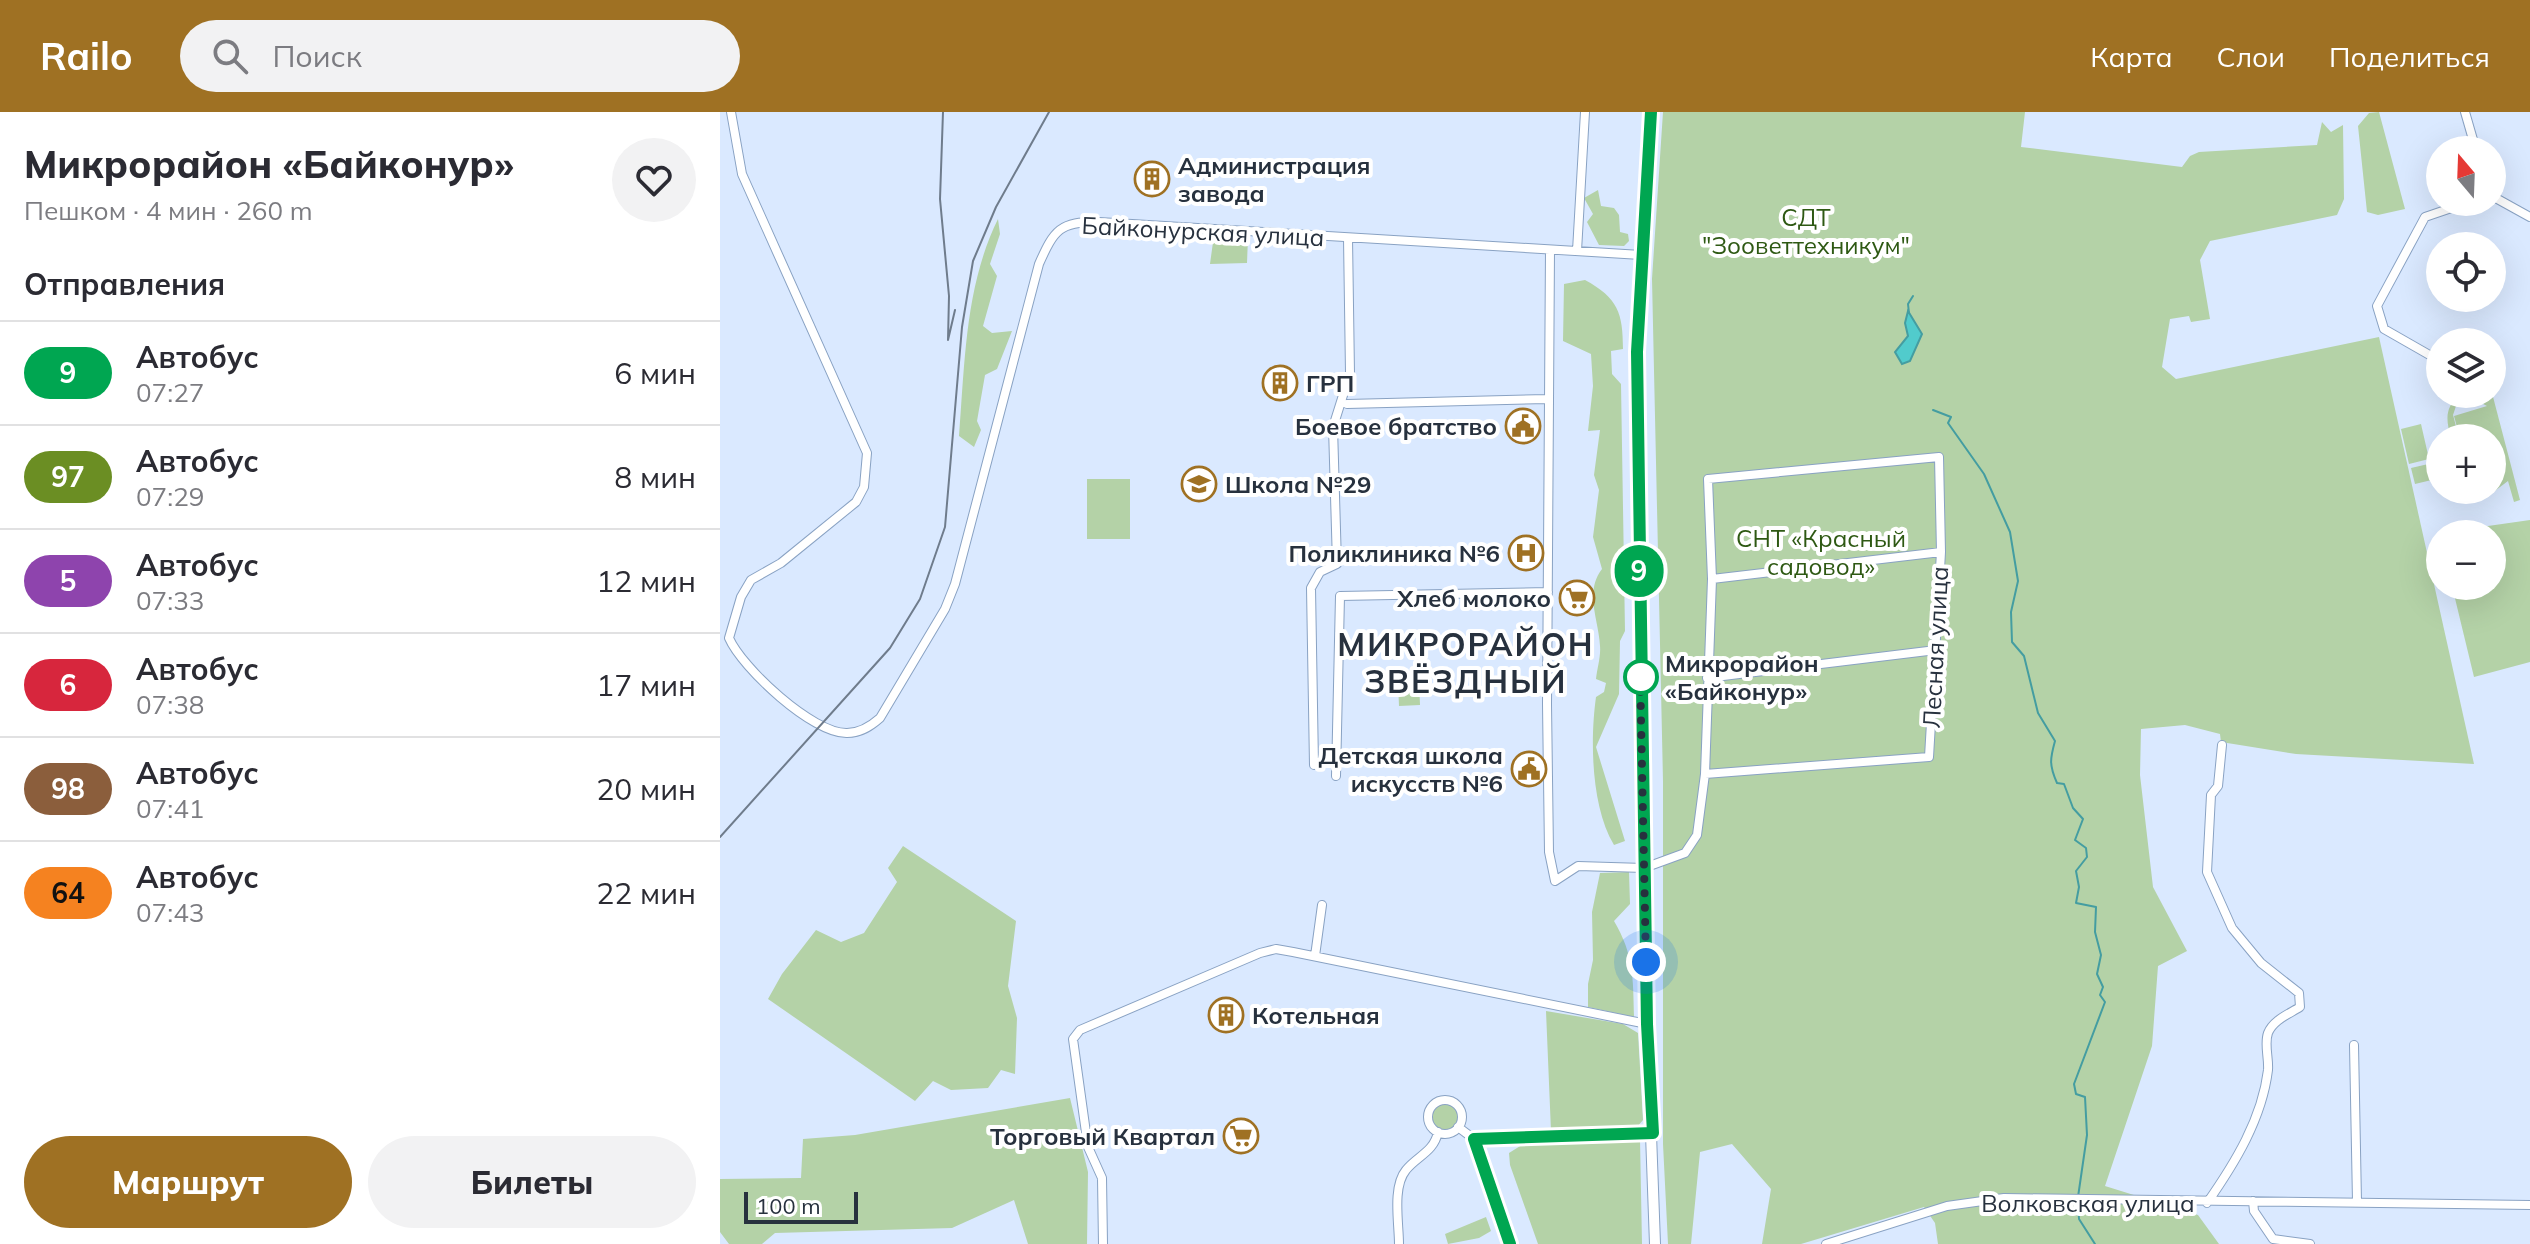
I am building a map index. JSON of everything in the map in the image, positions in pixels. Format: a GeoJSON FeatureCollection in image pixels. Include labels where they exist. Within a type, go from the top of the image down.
{"type":"FeatureCollection","features":[{"type":"Feature","properties":{"kind":"main road"},"geometry":{"type":"LineString","coordinates":[[1652,112],[1641,255],[1637,371],[1647,1024],[1655,1244]]}},
{"type":"Feature","properties":{"kind":"street"},"geometry":{"type":"LineString","coordinates":[[725,638],[751,580],[781,563],[856,502],[864,487],[867,463],[860,434],[742,174],[731,112]]}},
{"type":"Feature","properties":{"kind":"street"},"geometry":{"type":"LineString","coordinates":[[1577,251],[1585,112]]}},
{"type":"Feature","properties":{"kind":"street"},"geometry":{"type":"LineString","coordinates":[[2465,112],[2472,136]]}},
{"type":"Feature","properties":{"kind":"street"},"geometry":{"type":"LineString","coordinates":[[2506,204],[2530,217]]}},
{"type":"Feature","properties":{"kind":"street"},"geometry":{"type":"LineString","coordinates":[[2426,353],[2384,329],[2377,306],[2428,216]]}},
{"type":"Feature","properties":{"kind":"street","name":"Байконурская улица"},"geometry":{"type":"LineString","coordinates":[[725,638],[759,676],[800,712],[828,730],[858,732],[880,718],[945,609],[1039,264],[1059,229],[1078,221],[1641,255]]}},
{"type":"Feature","properties":{"kind":"street"},"geometry":{"type":"LineString","coordinates":[[1314,765],[1311,588],[1320,572],[1337,564],[1333,427],[1350,373],[1348,238]]}},
{"type":"Feature","properties":{"kind":"street"},"geometry":{"type":"LineString","coordinates":[[1550,250],[1547,399],[1549,852],[1555,881],[1578,866],[1644,868],[1685,853],[1697,835],[1705,774],[1712,579],[1941,552]]}},
{"type":"Feature","properties":{"kind":"street"},"geometry":{"type":"LineString","coordinates":[[1347,404],[1547,399]]}},
{"type":"Feature","properties":{"kind":"street","name":"Лесная улица"},"geometry":{"type":"LineString","coordinates":[[1705,774],[1929,757],[1941,552],[1939,457],[1708,479],[1712,579]]}},
{"type":"Feature","properties":{"kind":"street"},"geometry":{"type":"LineString","coordinates":[[1336,776],[1340,596],[1548,592]]}},
{"type":"Feature","properties":{"kind":"street"},"geometry":{"type":"LineString","coordinates":[[1707,678],[1936,650]]}},
{"type":"Feature","properties":{"kind":"street"},"geometry":{"type":"LineString","coordinates":[[2207,1203],[2245,1145],[2260,1103],[2268,1069],[2266,1036],[2273,1024],[2300,1007],[2299,993],[2261,963],[2232,928],[2207,872],[2211,795],[2218,786],[2222,745]]}},
{"type":"Feature","properties":{"kind":"street"},"geometry":{"type":"LineString","coordinates":[[1315,956],[1322,905]]}},
{"type":"Feature","properties":{"kind":"street"},"geometry":{"type":"LineString","coordinates":[[1103,1244],[1102,1178],[1088,1147],[1073,1039],[1080,1030],[1260,953],[1276,949],[1315,956],[1647,1024]]}},
{"type":"Feature","properties":{"kind":"street"},"geometry":{"type":"LineString","coordinates":[[2354,1045],[2357,1202]]}},
{"type":"Feature","properties":{"kind":"street"},"geometry":{"type":"LineString","coordinates":[[1443,1100],[1461,1110],[1458,1127],[1447,1134],[1432,1127],[1428,1115],[1435,1104],[1443,1100]]}},
{"type":"Feature","properties":{"kind":"street"},"geometry":{"type":"LineString","coordinates":[[1458,1127],[1474,1139],[1653,1133]]}},
{"type":"Feature","properties":{"kind":"street"},"geometry":{"type":"LineString","coordinates":[[1399,1244],[1399,1184],[1406,1170],[1425,1155],[1438,1132]]}},
{"type":"Feature","properties":{"kind":"street","name":"Волковская улица"},"geometry":{"type":"LineString","coordinates":[[1826,1244],[1947,1206],[2004,1198],[2530,1205]]}},
{"type":"Feature","properties":{"kind":"street"},"geometry":{"type":"LineString","coordinates":[[2253,1201],[2254,1211],[2273,1239],[2310,1244]]}},
{"type":"Feature","properties":{"kind":"green space"},"geometry":{"type":"Polygon","coordinates":[[[1663,112],[2025,112],[2021,147],[2182,167],[2190,156],[2199,152],[2317,145],[2322,122],[2331,132],[2343,125],[2344,199],[2337,215],[2210,241],[2200,260],[2210,319],[2191,322],[2189,316],[2170,319],[2162,367],[2176,379],[2379,337],[2426,548],[2426,600],[2438,600],[2474,764],[2296,754],[2221,742],[2220,734],[2185,725],[2141,729],[2140,775],[2153,887],[2187,951],[2158,966],[2152,1046],[2105,1186],[2198,1215],[2219,1244],[1938,1244],[1935,1223],[1924,1207],[1801,1244],[1762,1244],[1771,1189],[1732,1144],[1700,1152],[1691,1244],[1668,1244],[1663,1144],[1663,781],[1652,279],[1663,112]]]}},
{"type":"Feature","properties":{"kind":"green space"},"geometry":{"type":"Polygon","coordinates":[[[2379,112],[2405,209],[2378,215],[2367,212],[2358,126],[2369,113],[2379,112]]]}},
{"type":"Feature","properties":{"kind":"green space"},"geometry":{"type":"Polygon","coordinates":[[[1598,190],[1601,206],[1614,208],[1619,215],[1620,232],[1628,234],[1629,241],[1624,246],[1599,245],[1587,222],[1593,214],[1584,198],[1598,190]]]}},
{"type":"Feature","properties":{"kind":"green space"},"geometry":{"type":"Polygon","coordinates":[[[998,219],[1000,234],[990,264],[997,276],[983,326],[992,333],[1012,331],[997,369],[985,375],[977,421],[981,430],[974,447],[959,436],[965,352],[979,271],[998,219]]]}},
{"type":"Feature","properties":{"kind":"green space"},"geometry":{"type":"Polygon","coordinates":[[[1214,235],[1248,237],[1247,263],[1210,264],[1214,235]]]}},
{"type":"Feature","properties":{"kind":"green space"},"geometry":{"type":"Polygon","coordinates":[[[1585,280],[1612,300],[1620,316],[1623,336],[1623,349],[1611,351],[1612,374],[1621,384],[1625,631],[1620,641],[1619,694],[1596,747],[1625,841],[1614,845],[1601,812],[1593,753],[1596,697],[1604,692],[1606,683],[1596,679],[1600,650],[1593,597],[1602,569],[1593,537],[1599,490],[1594,475],[1600,430],[1588,431],[1593,386],[1591,354],[1563,341],[1564,284],[1585,280]]]}},
{"type":"Feature","properties":{"kind":"green space"},"geometry":{"type":"Polygon","coordinates":[[[2455,408],[2455,424],[2448,424],[2449,409],[2455,408]]]}},
{"type":"Feature","properties":{"kind":"green space"},"geometry":{"type":"Polygon","coordinates":[[[2480,408],[2496,408],[2500,424],[2456,424],[2454,416],[2480,408]]]}},
{"type":"Feature","properties":{"kind":"green space"},"geometry":{"type":"Polygon","coordinates":[[[2421,424],[2426,460],[2409,464],[2401,429],[2421,424]]]}},
{"type":"Feature","properties":{"kind":"green space"},"geometry":{"type":"Polygon","coordinates":[[[2506,446],[2520,500],[2514,502],[2508,481],[2506,482],[2506,446]]]}},
{"type":"Feature","properties":{"kind":"green space"},"geometry":{"type":"Polygon","coordinates":[[[2426,465],[2426,481],[2415,484],[2411,468],[2426,465]]]}},
{"type":"Feature","properties":{"kind":"green space"},"geometry":{"type":"Polygon","coordinates":[[[1087,479],[1130,479],[1130,539],[1087,539],[1087,479]]]}},
{"type":"Feature","properties":{"kind":"green space"},"geometry":{"type":"Polygon","coordinates":[[[2530,520],[2530,662],[2474,677],[2455,600],[2506,600],[2506,523],[2530,520]]]}},
{"type":"Feature","properties":{"kind":"green space"},"geometry":{"type":"Polygon","coordinates":[[[1419,681],[1420,705],[1399,706],[1398,682],[1419,681]]]}},
{"type":"Feature","properties":{"kind":"green space"},"geometry":{"type":"Polygon","coordinates":[[[903,846],[1016,921],[1008,986],[1017,1018],[1015,1074],[1001,1070],[988,1088],[951,1090],[933,1081],[915,1101],[768,999],[782,974],[816,930],[841,942],[864,933],[897,882],[888,868],[903,846]]]}},
{"type":"Feature","properties":{"kind":"green space"},"geometry":{"type":"Polygon","coordinates":[[[1629,872],[1630,904],[1614,921],[1629,956],[1634,1017],[1588,1007],[1588,984],[1593,960],[1592,912],[1600,873],[1629,872]]]}},
{"type":"Feature","properties":{"kind":"green space"},"geometry":{"type":"Polygon","coordinates":[[[1546,1011],[1623,1024],[1638,1033],[1643,1120],[1637,1127],[1551,1131],[1546,1011]]]}},
{"type":"Feature","properties":{"kind":"green space"},"geometry":{"type":"Polygon","coordinates":[[[1070,1098],[1088,1172],[1087,1244],[1028,1244],[1014,1200],[952,1228],[775,1233],[762,1244],[729,1244],[720,1232],[720,1179],[801,1178],[803,1139],[855,1135],[1070,1098]]]}},
{"type":"Feature","properties":{"kind":"green space"},"geometry":{"type":"Polygon","coordinates":[[[1445,1104],[1454,1108],[1458,1117],[1454,1126],[1445,1130],[1436,1126],[1432,1117],[1436,1108],[1445,1104]]]}},
{"type":"Feature","properties":{"kind":"green space"},"geometry":{"type":"Polygon","coordinates":[[[1640,1139],[1642,1244],[1538,1244],[1510,1165],[1509,1153],[1525,1143],[1640,1139]]]}},
{"type":"Feature","properties":{"kind":"green space"},"geometry":{"type":"Polygon","coordinates":[[[1486,1217],[1491,1231],[1479,1238],[1448,1244],[1445,1234],[1486,1217]]]}},
{"type":"Feature","properties":{"kind":"shaded area"},"geometry":{"type":"Polygon","coordinates":[[[1908,311],[1922,334],[1910,361],[1902,364],[1895,352],[1908,336],[1905,323],[1908,311]]]}},
{"type":"Feature","properties":{"kind":"waterway"},"geometry":{"type":"LineString","coordinates":[[1909,313],[1908,304],[1913,296]]}},
{"type":"Feature","properties":{"kind":"waterway"},"geometry":{"type":"LineString","coordinates":[[1933,410],[1951,417],[1948,423],[1984,474],[2010,532],[2018,581],[2011,612],[2012,642],[2024,656],[2038,713],[2055,741],[2051,762],[2054,777],[2057,783],[2064,784],[2073,808],[2083,819],[2075,840],[2086,848],[2087,857],[2076,871],[2079,887],[2076,903],[2096,907],[2095,932],[2101,955],[2097,974],[2103,987],[2100,995],[2105,1002],[2074,1084],[2076,1094],[2085,1097],[2087,1135],[2078,1197]]}},
{"type":"Feature","properties":{"kind":"waterway"},"geometry":{"type":"LineString","coordinates":[[2078,1203],[2079,1219],[2095,1244]]}},
{"type":"Feature","properties":{"kind":"railway"},"geometry":{"type":"LineString","coordinates":[[943,112],[940,199],[949,296],[948,340],[955,310]]}},
{"type":"Feature","properties":{"kind":"railway"},"geometry":{"type":"LineString","coordinates":[[720,837],[890,648],[920,599],[945,527],[962,327],[973,261],[996,207],[1049,112]]}},
{"type":"Feature","properties":{"kind":"bus line","name":"9"},"geometry":{"type":"LineString","coordinates":[[1510,1244],[1474,1139],[1653,1133],[1647,1024],[1637,355],[1651,112]]}},
{"type":"Feature","properties":{"kind":"place","name":"Администрация завода"},"geometry":{"type":"Point","coordinates":[1152,179]}},
{"type":"Feature","properties":{"kind":"place","name":"ГРП"},"geometry":{"type":"Point","coordinates":[1280,383]}},
{"type":"Feature","properties":{"kind":"place","name":"Боевое братство"},"geometry":{"type":"Point","coordinates":[1523,426]}},
{"type":"Feature","properties":{"kind":"place","name":"Школа №29"},"geometry":{"type":"Point","coordinates":[1199,484]}},
{"type":"Feature","properties":{"kind":"place","name":"Поликлиника №6"},"geometry":{"type":"Point","coordinates":[1526,553]}},
{"type":"Feature","properties":{"kind":"place","name":"Хлеб молоко"},"geometry":{"type":"Point","coordinates":[1577,598]}},
{"type":"Feature","properties":{"kind":"place","name":"Микрорайон «Байконур»"},"geometry":{"type":"Point","coordinates":[1641,677]}},
{"type":"Feature","properties":{"kind":"place","name":"Детская школа искусств №6"},"geometry":{"type":"Point","coordinates":[1529,769]}},
{"type":"Feature","properties":{"kind":"place","name":"Котельная"},"geometry":{"type":"Point","coordinates":[1226,1015]}},
{"type":"Feature","properties":{"kind":"place","name":"Торговый Квартал"},"geometry":{"type":"Point","coordinates":[1241,1136]}},
{"type":"Feature","properties":{"kind":"district","name":"МИКРОРАЙОН ЗВЁЗДНЫЙ"},"geometry":{"type":"Point","coordinates":[1466,662]}},
{"type":"Feature","properties":{"kind":"route"},"geometry":{"type":"LineString","coordinates":[[1641,677],[1640,670],[1646,962]]}},
{"type":"Feature","properties":{"kind":"park label","name":"СДТ \"Зооветтехникум\""},"geometry":{"type":"Point","coordinates":[1806,231]}},
{"type":"Feature","properties":{"kind":"park label","name":"СНТ «Красный садовод»"},"geometry":{"type":"Point","coordinates":[1821,552]}}]}
